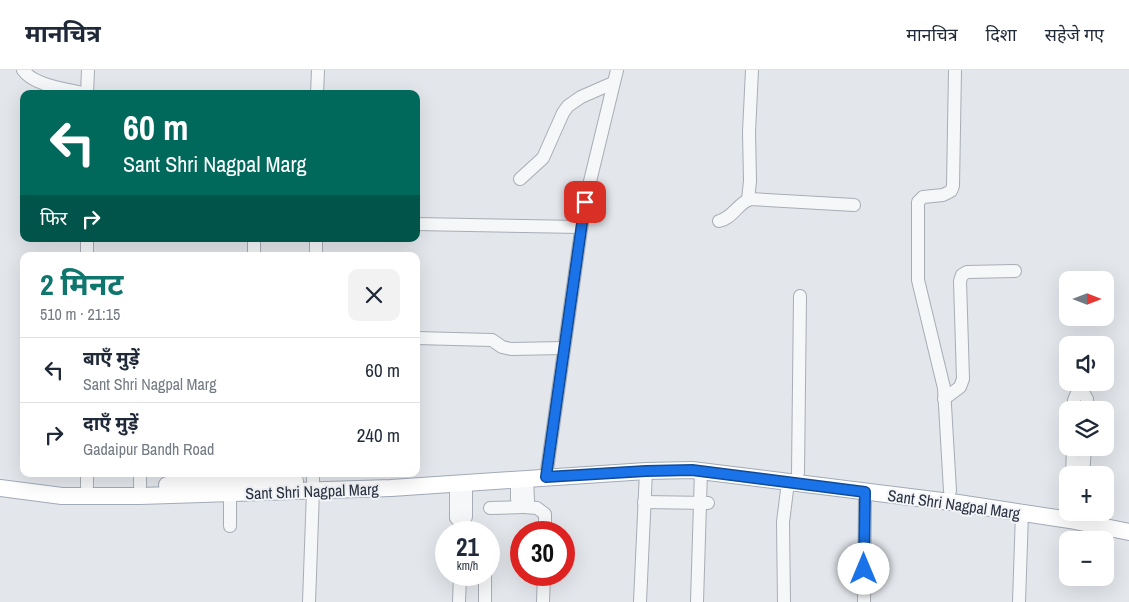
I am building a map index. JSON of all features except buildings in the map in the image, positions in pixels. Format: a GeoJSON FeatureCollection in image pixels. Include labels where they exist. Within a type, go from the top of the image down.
{"type":"FeatureCollection","features":[{"type":"Feature","properties":{"kind":"main road","name":"Sant Shri Nagpal Marg"},"geometry":{"type":"LineString","coordinates":[[0,477],[38,483],[87,480],[252,478],[313,482],[461,483],[522,478],[546,472],[675,459],[709,461],[865,492],[943,500],[1129,532]]}},
{"type":"Feature","properties":{"kind":"main road","name":"Sant Shri Nagpal Marg"},"geometry":{"type":"LineString","coordinates":[[0,488],[38,494],[87,497],[230,494],[313,482],[546,472],[705,472],[950,491],[1059,508]]}},
{"type":"Feature","properties":{"kind":"main road"},"geometry":{"type":"LineString","coordinates":[[1114,519],[1129,522]]}},
{"type":"Feature","properties":{"kind":"street"},"geometry":{"type":"LineString","coordinates":[[23,70],[26,75],[36,81],[71,90]]}},
{"type":"Feature","properties":{"kind":"street"},"geometry":{"type":"LineString","coordinates":[[87,90],[88,70]]}},
{"type":"Feature","properties":{"kind":"street"},"geometry":{"type":"LineString","coordinates":[[318,70],[318,90]]}},
{"type":"Feature","properties":{"kind":"street"},"geometry":{"type":"LineString","coordinates":[[546,472],[585,202],[617,70]]}},
{"type":"Feature","properties":{"kind":"street"},"geometry":{"type":"LineString","coordinates":[[748,200],[752,70]]}},
{"type":"Feature","properties":{"kind":"street"},"geometry":{"type":"LineString","coordinates":[[950,491],[944,388],[918,280],[918,202],[923,197],[943,195],[952,191],[955,70]]}},
{"type":"Feature","properties":{"kind":"street"},"geometry":{"type":"LineString","coordinates":[[520,179],[543,158],[568,106],[580,97],[613,83]]}},
{"type":"Feature","properties":{"kind":"street"},"geometry":{"type":"LineString","coordinates":[[719,220],[732,215],[743,202],[748,200],[854,205]]}},
{"type":"Feature","properties":{"kind":"street"},"geometry":{"type":"LineString","coordinates":[[420,224],[581,227]]}},
{"type":"Feature","properties":{"kind":"street"},"geometry":{"type":"LineString","coordinates":[[944,399],[960,387],[963,379],[960,281],[962,275],[967,272],[1016,271]]}},
{"type":"Feature","properties":{"kind":"street"},"geometry":{"type":"LineString","coordinates":[[784,602],[783,522],[793,478],[800,296]]}},
{"type":"Feature","properties":{"kind":"street"},"geometry":{"type":"LineString","coordinates":[[420,338],[492,340],[502,347],[510,349],[564,348]]}},
{"type":"Feature","properties":{"kind":"street"},"geometry":{"type":"LineString","coordinates":[[1074,401],[1077,393],[1083,392],[1087,401]]}},
{"type":"Feature","properties":{"kind":"street"},"geometry":{"type":"LineString","coordinates":[[640,602],[646,471]]}},
{"type":"Feature","properties":{"kind":"street"},"geometry":{"type":"LineString","coordinates":[[697,602],[705,472]]}},
{"type":"Feature","properties":{"kind":"street"},"geometry":{"type":"LineString","coordinates":[[522,478],[528,501],[524,505]]}},
{"type":"Feature","properties":{"kind":"street"},"geometry":{"type":"LineString","coordinates":[[309,602],[313,482]]}},
{"type":"Feature","properties":{"kind":"street"},"geometry":{"type":"LineString","coordinates":[[461,483],[466,517],[464,521]]}},
{"type":"Feature","properties":{"kind":"street"},"geometry":{"type":"LineString","coordinates":[[864,602],[865,492]]}},
{"type":"Feature","properties":{"kind":"street"},"geometry":{"type":"LineString","coordinates":[[230,494],[230,526]]}},
{"type":"Feature","properties":{"kind":"street"},"geometry":{"type":"LineString","coordinates":[[644,502],[704,503]]}},
{"type":"Feature","properties":{"kind":"street"},"geometry":{"type":"LineString","coordinates":[[704,503],[705,602]]}},
{"type":"Feature","properties":{"kind":"street"},"geometry":{"type":"LineString","coordinates":[[490,508],[524,505],[537,508],[545,514],[545,521]]}},
{"type":"Feature","properties":{"kind":"street"},"geometry":{"type":"LineString","coordinates":[[1019,602],[1026,513]]}},
{"type":"Feature","properties":{"kind":"street"},"geometry":{"type":"LineString","coordinates":[[1026,513],[1027,602]]}},
{"type":"Feature","properties":{"kind":"street"},"geometry":{"type":"LineString","coordinates":[[459,602],[460,586]]}},
{"type":"Feature","properties":{"kind":"street"},"geometry":{"type":"LineString","coordinates":[[485,602],[486,586]]}},
{"type":"Feature","properties":{"kind":"street"},"geometry":{"type":"LineString","coordinates":[[543,602],[544,586]]}},
{"type":"Feature","properties":{"kind":"route"},"geometry":{"type":"LineString","coordinates":[[585,202],[546,477],[692,470],[865,492],[864,569]]}}]}
